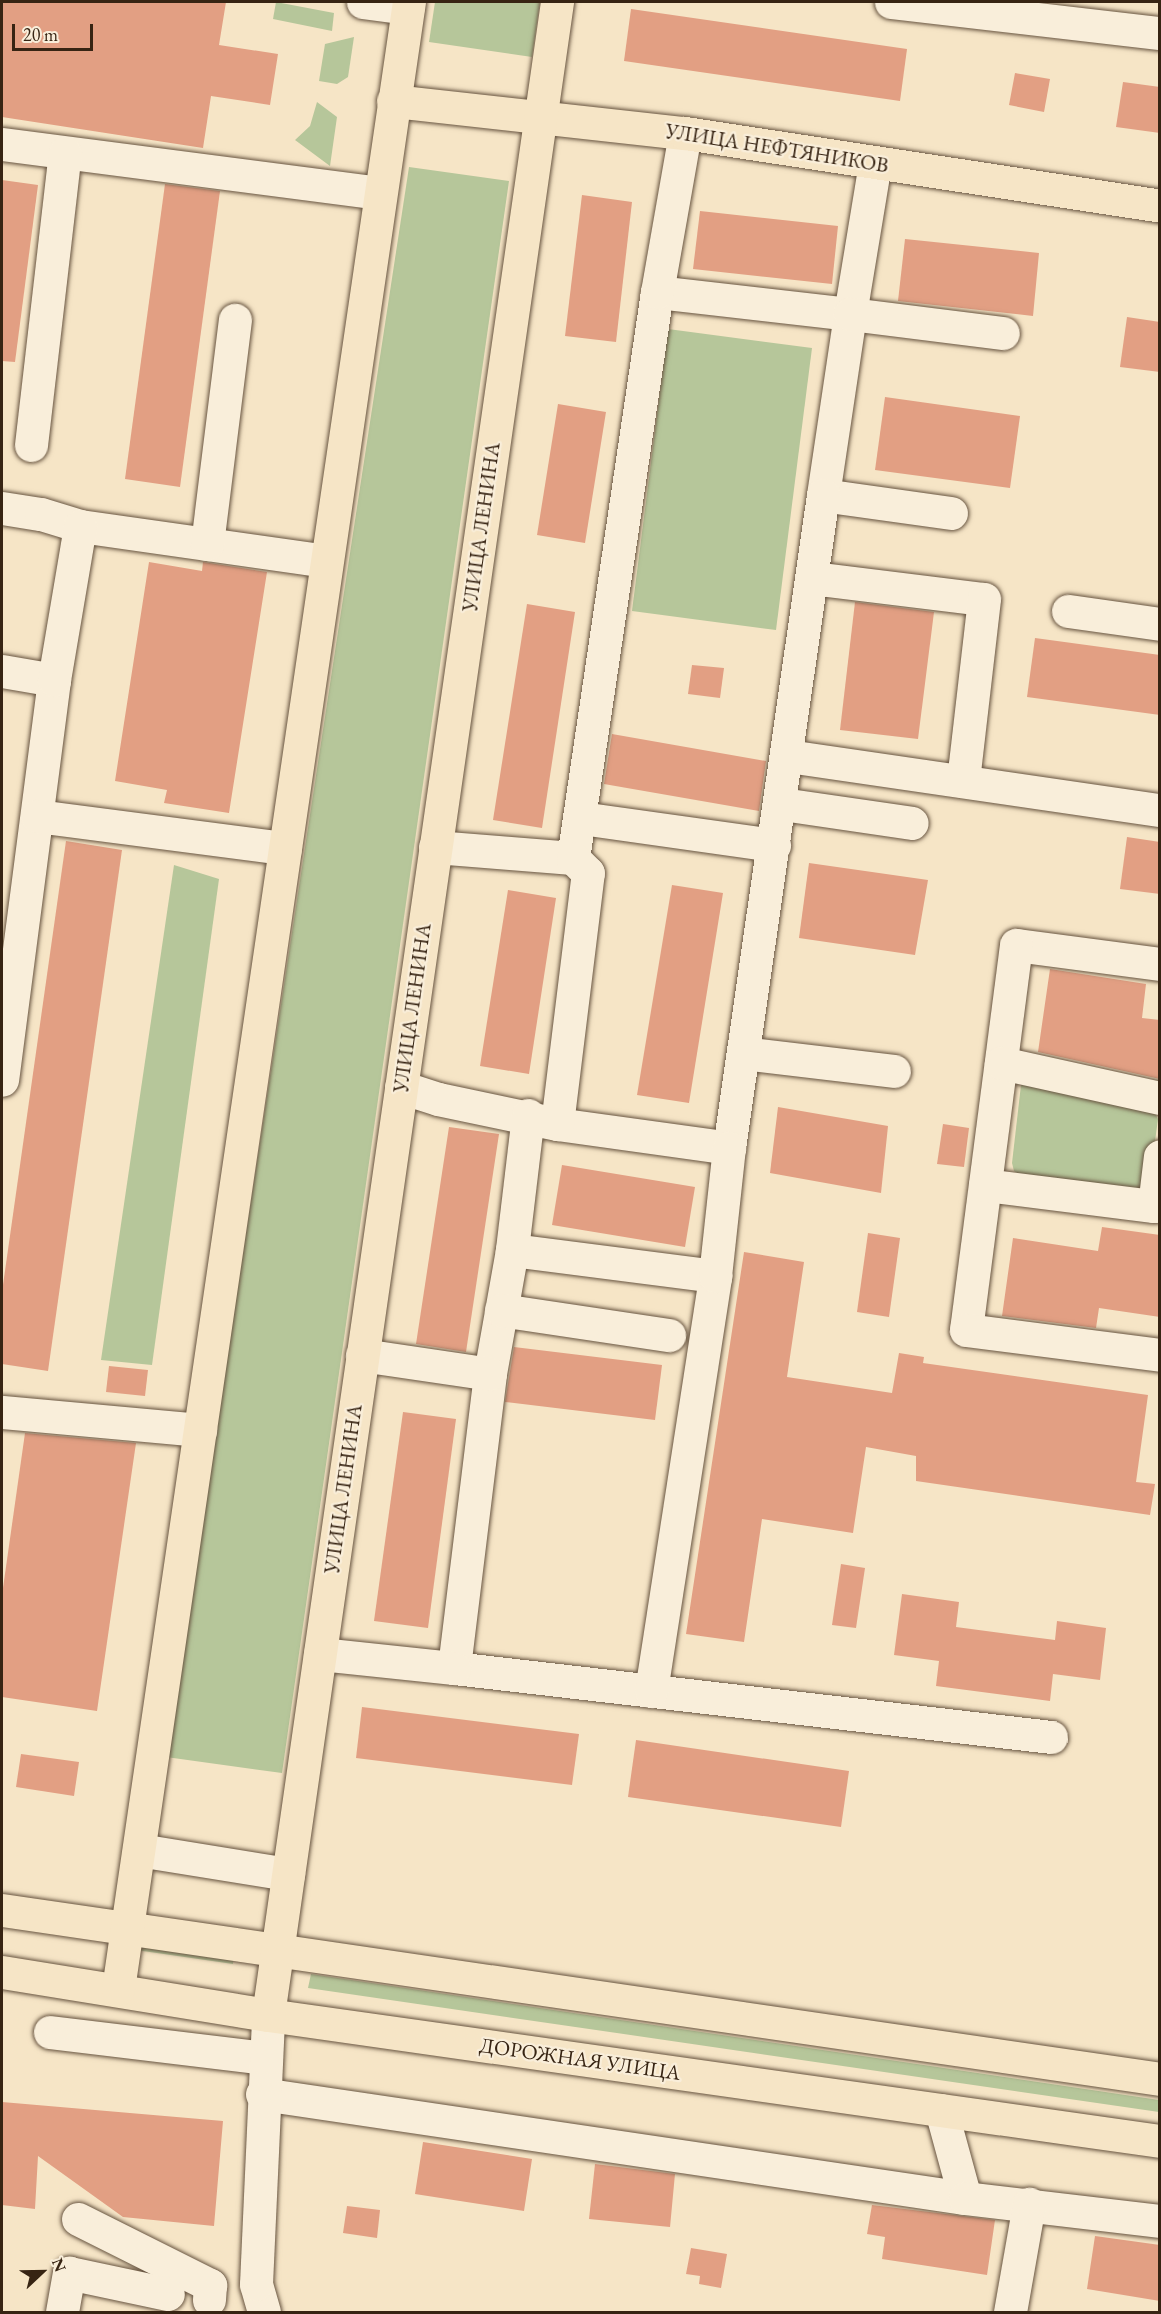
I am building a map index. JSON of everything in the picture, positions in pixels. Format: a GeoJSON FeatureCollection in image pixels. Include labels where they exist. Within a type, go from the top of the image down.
{"type":"FeatureCollection","features":[{"type":"Feature","properties":{"kind":"main road","name":"УЛИЦА ЛЕНИНА"},"geometry":{"type":"LineString","coordinates":[[268,2015],[557,2]]}},
{"type":"Feature","properties":{"kind":"main road"},"geometry":{"type":"LineString","coordinates":[[118,1989],[393,101],[409,5]]}},
{"type":"Feature","properties":{"kind":"main road","name":"УЛИЦА НЕФТЯНИКОВ"},"geometry":{"type":"LineString","coordinates":[[393,101],[540,114],[685,133],[1160,206]]}},
{"type":"Feature","properties":{"kind":"main road"},"geometry":{"type":"LineString","coordinates":[[2,1910],[278,1948],[1160,2079]]}},
{"type":"Feature","properties":{"kind":"main road","name":"ДОРОЖНАЯ УЛИЦА"},"geometry":{"type":"LineString","coordinates":[[2,1972],[268,2015],[1160,2141]]}},
{"type":"Feature","properties":{"kind":"street"},"geometry":{"type":"LineString","coordinates":[[363,2],[409,5]]}},
{"type":"Feature","properties":{"kind":"street"},"geometry":{"type":"LineString","coordinates":[[891,2],[1160,33]]}},
{"type":"Feature","properties":{"kind":"street"},"geometry":{"type":"LineString","coordinates":[[573,858],[657,292],[685,133]]}},
{"type":"Feature","properties":{"kind":"street"},"geometry":{"type":"LineString","coordinates":[[2,144],[380,193]]}},
{"type":"Feature","properties":{"kind":"street"},"geometry":{"type":"LineString","coordinates":[[31,445],[65,153]]}},
{"type":"Feature","properties":{"kind":"street"},"geometry":{"type":"LineString","coordinates":[[651,1691],[715,1276],[729,1148],[782,804],[823,495],[874,163]]}},
{"type":"Feature","properties":{"kind":"street"},"geometry":{"type":"LineString","coordinates":[[657,292],[1003,333]]}},
{"type":"Feature","properties":{"kind":"street"},"geometry":{"type":"LineString","coordinates":[[207,544],[236,320]]}},
{"type":"Feature","properties":{"kind":"street"},"geometry":{"type":"LineString","coordinates":[[823,495],[951,513]]}},
{"type":"Feature","properties":{"kind":"street"},"geometry":{"type":"LineString","coordinates":[[2,508],[41,514],[80,526],[326,561]]}},
{"type":"Feature","properties":{"kind":"street"},"geometry":{"type":"LineString","coordinates":[[2,1080],[12,901],[37,816],[54,680],[80,526]]}},
{"type":"Feature","properties":{"kind":"street"},"geometry":{"type":"LineString","coordinates":[[812,578],[984,599],[963,781]]}},
{"type":"Feature","properties":{"kind":"street"},"geometry":{"type":"LineString","coordinates":[[1068,611],[1160,624]]}},
{"type":"Feature","properties":{"kind":"street"},"geometry":{"type":"LineString","coordinates":[[2,671],[54,680]]}},
{"type":"Feature","properties":{"kind":"street"},"geometry":{"type":"LineString","coordinates":[[788,756],[1160,810]]}},
{"type":"Feature","properties":{"kind":"street"},"geometry":{"type":"LineString","coordinates":[[782,804],[912,823]]}},
{"type":"Feature","properties":{"kind":"street"},"geometry":{"type":"LineString","coordinates":[[37,816],[285,848]]}},
{"type":"Feature","properties":{"kind":"street"},"geometry":{"type":"LineString","coordinates":[[580,818],[774,845]]}},
{"type":"Feature","properties":{"kind":"street"},"geometry":{"type":"LineString","coordinates":[[435,847],[573,858],[588,873],[542,1120],[512,1250],[490,1374],[454,1668]]}},
{"type":"Feature","properties":{"kind":"street"},"geometry":{"type":"LineString","coordinates":[[1160,964],[1016,945],[966,1330],[1160,1355]]}},
{"type":"Feature","properties":{"kind":"street"},"geometry":{"type":"LineString","coordinates":[[743,1053],[894,1071]]}},
{"type":"Feature","properties":{"kind":"street"},"geometry":{"type":"LineString","coordinates":[[1001,1063],[1160,1098]]}},
{"type":"Feature","properties":{"kind":"street"},"geometry":{"type":"LineString","coordinates":[[401,1087],[438,1099],[542,1120],[729,1148]]}},
{"type":"Feature","properties":{"kind":"street"},"geometry":{"type":"LineString","coordinates":[[985,1185],[1154,1206],[1160,1156]]}},
{"type":"Feature","properties":{"kind":"street"},"geometry":{"type":"LineString","coordinates":[[512,1250],[715,1276]]}},
{"type":"Feature","properties":{"kind":"street"},"geometry":{"type":"LineString","coordinates":[[501,1310],[669,1335]]}},
{"type":"Feature","properties":{"kind":"street"},"geometry":{"type":"LineString","coordinates":[[362,1355],[490,1374]]}},
{"type":"Feature","properties":{"kind":"street"},"geometry":{"type":"LineString","coordinates":[[2,1412],[200,1430]]}},
{"type":"Feature","properties":{"kind":"street"},"geometry":{"type":"LineString","coordinates":[[320,1654],[1052,1737]]}},
{"type":"Feature","properties":{"kind":"street"},"geometry":{"type":"LineString","coordinates":[[138,1850],[288,1874]]}},
{"type":"Feature","properties":{"kind":"street"},"geometry":{"type":"LineString","coordinates":[[62,2313],[69,2273],[166,2303],[209,2300],[262,2308],[256,2284],[262,2094],[268,2015]]}},
{"type":"Feature","properties":{"kind":"street"},"geometry":{"type":"LineString","coordinates":[[50,2032],[264,2058]]}},
{"type":"Feature","properties":{"kind":"street"},"geometry":{"type":"LineString","coordinates":[[262,2094],[965,2198],[1160,2221]]}},
{"type":"Feature","properties":{"kind":"street"},"geometry":{"type":"LineString","coordinates":[[941,2110],[965,2198]]}},
{"type":"Feature","properties":{"kind":"street"},"geometry":{"type":"LineString","coordinates":[[1010,2313],[1029,2204]]}},
{"type":"Feature","properties":{"kind":"street"},"geometry":{"type":"LineString","coordinates":[[78,2218],[210,2285],[209,2300]]}},
{"type":"Feature","properties":{"kind":"green space"},"geometry":{"type":"Polygon","coordinates":[[[276,2],[334,13],[332,31],[273,19],[276,2]]]}},
{"type":"Feature","properties":{"kind":"green space"},"geometry":{"type":"Polygon","coordinates":[[[435,2],[540,2],[532,57],[429,42],[435,2]]]}},
{"type":"Feature","properties":{"kind":"green space"},"geometry":{"type":"Polygon","coordinates":[[[354,37],[348,77],[337,84],[319,81],[325,44],[354,37]]]}},
{"type":"Feature","properties":{"kind":"green space"},"geometry":{"type":"Polygon","coordinates":[[[317,102],[337,117],[330,166],[295,140],[310,126],[317,102]]]}},
{"type":"Feature","properties":{"kind":"green space"},"geometry":{"type":"Polygon","coordinates":[[[409,167],[509,181],[282,1773],[166,1757],[409,167]]]}},
{"type":"Feature","properties":{"kind":"green space"},"geometry":{"type":"Polygon","coordinates":[[[668,329],[812,348],[776,630],[632,611],[668,329]]]}},
{"type":"Feature","properties":{"kind":"green space"},"geometry":{"type":"Polygon","coordinates":[[[174,865],[219,879],[152,1365],[101,1360],[174,865]]]}},
{"type":"Feature","properties":{"kind":"green space"},"geometry":{"type":"Polygon","coordinates":[[[1034,1079],[1152,1107],[1158,1119],[1149,1186],[1143,1194],[1029,1181],[1014,1171],[1012,1163],[1021,1085],[1034,1079]]]}},
{"type":"Feature","properties":{"kind":"green space"},"geometry":{"type":"Polygon","coordinates":[[[138,1939],[234,1953],[233,1964],[136,1950],[138,1939]]]}},
{"type":"Feature","properties":{"kind":"green space"},"geometry":{"type":"Polygon","coordinates":[[[311,1974],[1159,2100],[1159,2112],[308,1988],[311,1974]]]}},
{"type":"Feature","properties":{"kind":"building"},"geometry":{"type":"Polygon","coordinates":[[[2,2],[226,2],[219,45],[278,54],[270,105],[211,96],[203,148],[2,117],[2,2]]]}},
{"type":"Feature","properties":{"kind":"building"},"geometry":{"type":"Polygon","coordinates":[[[631,9],[907,49],[900,101],[624,61],[631,9]]]}},
{"type":"Feature","properties":{"kind":"building"},"geometry":{"type":"Polygon","coordinates":[[[1015,73],[1050,79],[1044,112],[1009,105],[1015,73]]]}},
{"type":"Feature","properties":{"kind":"building"},"geometry":{"type":"Polygon","coordinates":[[[1123,82],[1160,87],[1160,133],[1116,127],[1123,82]]]}},
{"type":"Feature","properties":{"kind":"building"},"geometry":{"type":"Polygon","coordinates":[[[2,180],[38,185],[15,362],[2,361],[2,180]]]}},
{"type":"Feature","properties":{"kind":"building"},"geometry":{"type":"Polygon","coordinates":[[[165,184],[220,191],[180,487],[125,479],[165,184]]]}},
{"type":"Feature","properties":{"kind":"building"},"geometry":{"type":"Polygon","coordinates":[[[582,195],[632,202],[616,342],[565,336],[582,195]]]}},
{"type":"Feature","properties":{"kind":"building"},"geometry":{"type":"Polygon","coordinates":[[[700,211],[838,226],[832,284],[693,269],[700,211]]]}},
{"type":"Feature","properties":{"kind":"building"},"geometry":{"type":"Polygon","coordinates":[[[905,239],[1039,253],[1033,316],[898,301],[905,239]]]}},
{"type":"Feature","properties":{"kind":"building"},"geometry":{"type":"Polygon","coordinates":[[[1127,317],[1160,322],[1160,372],[1120,367],[1127,317]]]}},
{"type":"Feature","properties":{"kind":"building"},"geometry":{"type":"Polygon","coordinates":[[[885,397],[1020,416],[1010,488],[875,470],[885,397]]]}},
{"type":"Feature","properties":{"kind":"building"},"geometry":{"type":"Polygon","coordinates":[[[558,404],[606,412],[585,543],[537,535],[558,404]]]}},
{"type":"Feature","properties":{"kind":"building"},"geometry":{"type":"Polygon","coordinates":[[[149,562],[202,571],[203,562],[267,572],[229,813],[164,803],[167,790],[115,781],[149,562]]]}},
{"type":"Feature","properties":{"kind":"building"},"geometry":{"type":"Polygon","coordinates":[[[855,602],[934,612],[918,739],[840,730],[855,602]]]}},
{"type":"Feature","properties":{"kind":"building"},"geometry":{"type":"Polygon","coordinates":[[[527,604],[575,612],[542,828],[493,820],[527,604]]]}},
{"type":"Feature","properties":{"kind":"building"},"geometry":{"type":"Polygon","coordinates":[[[1035,638],[1160,655],[1160,715],[1027,697],[1035,638]]]}},
{"type":"Feature","properties":{"kind":"building"},"geometry":{"type":"Polygon","coordinates":[[[692,665],[724,668],[720,698],[688,694],[692,665]]]}},
{"type":"Feature","properties":{"kind":"building"},"geometry":{"type":"Polygon","coordinates":[[[612,734],[766,761],[759,811],[604,784],[612,734]]]}},
{"type":"Feature","properties":{"kind":"building"},"geometry":{"type":"Polygon","coordinates":[[[1127,837],[1160,842],[1160,894],[1120,889],[1127,837]]]}},
{"type":"Feature","properties":{"kind":"building"},"geometry":{"type":"Polygon","coordinates":[[[66,841],[122,850],[48,1371],[2,1364],[2,1292],[66,841]]]}},
{"type":"Feature","properties":{"kind":"building"},"geometry":{"type":"Polygon","coordinates":[[[809,863],[928,880],[915,955],[799,938],[809,863]]]}},
{"type":"Feature","properties":{"kind":"building"},"geometry":{"type":"Polygon","coordinates":[[[672,885],[723,893],[689,1103],[637,1095],[672,885]]]}},
{"type":"Feature","properties":{"kind":"building"},"geometry":{"type":"Polygon","coordinates":[[[508,890],[556,898],[529,1074],[480,1066],[508,890]]]}},
{"type":"Feature","properties":{"kind":"building"},"geometry":{"type":"Polygon","coordinates":[[[1050,969],[1146,984],[1142,1018],[1160,1020],[1160,1079],[1038,1052],[1050,969]]]}},
{"type":"Feature","properties":{"kind":"building"},"geometry":{"type":"Polygon","coordinates":[[[778,1107],[888,1126],[881,1193],[770,1173],[778,1107]]]}},
{"type":"Feature","properties":{"kind":"building"},"geometry":{"type":"Polygon","coordinates":[[[943,1124],[969,1128],[964,1167],[937,1164],[943,1124]]]}},
{"type":"Feature","properties":{"kind":"building"},"geometry":{"type":"Polygon","coordinates":[[[449,1127],[499,1134],[466,1352],[416,1344],[449,1127]]]}},
{"type":"Feature","properties":{"kind":"building"},"geometry":{"type":"Polygon","coordinates":[[[562,1165],[695,1187],[685,1247],[552,1225],[562,1165]]]}},
{"type":"Feature","properties":{"kind":"building"},"geometry":{"type":"Polygon","coordinates":[[[1102,1227],[1160,1235],[1160,1317],[1099,1308],[1096,1328],[1002,1316],[1013,1238],[1098,1251],[1102,1227]]]}},
{"type":"Feature","properties":{"kind":"building"},"geometry":{"type":"Polygon","coordinates":[[[868,1233],[900,1238],[889,1317],[857,1312],[868,1233]]]}},
{"type":"Feature","properties":{"kind":"building"},"geometry":{"type":"Polygon","coordinates":[[[744,1252],[804,1262],[787,1377],[892,1393],[899,1353],[924,1357],[923,1363],[1148,1395],[1136,1482],[1155,1484],[1150,1515],[916,1481],[916,1456],[866,1447],[853,1533],[762,1519],[744,1642],[686,1634],[744,1252]]]}},
{"type":"Feature","properties":{"kind":"building"},"geometry":{"type":"Polygon","coordinates":[[[514,1347],[662,1365],[655,1420],[505,1402],[514,1347]]]}},
{"type":"Feature","properties":{"kind":"building"},"geometry":{"type":"Polygon","coordinates":[[[109,1366],[148,1370],[145,1396],[106,1392],[109,1366]]]}},
{"type":"Feature","properties":{"kind":"building"},"geometry":{"type":"Polygon","coordinates":[[[403,1412],[456,1419],[428,1628],[374,1621],[403,1412]]]}},
{"type":"Feature","properties":{"kind":"building"},"geometry":{"type":"Polygon","coordinates":[[[25,1433],[136,1443],[97,1711],[2,1697],[2,1595],[25,1433]]]}},
{"type":"Feature","properties":{"kind":"building"},"geometry":{"type":"Polygon","coordinates":[[[841,1564],[865,1568],[856,1628],[832,1625],[841,1564]]]}},
{"type":"Feature","properties":{"kind":"building"},"geometry":{"type":"Polygon","coordinates":[[[902,1594],[959,1602],[956,1627],[1055,1640],[1057,1621],[1106,1628],[1100,1680],[1053,1674],[1050,1701],[936,1686],[939,1661],[894,1655],[902,1594]]]}},
{"type":"Feature","properties":{"kind":"building"},"geometry":{"type":"Polygon","coordinates":[[[362,1707],[579,1734],[572,1785],[356,1758],[362,1707]]]}},
{"type":"Feature","properties":{"kind":"building"},"geometry":{"type":"Polygon","coordinates":[[[636,1740],[849,1771],[841,1827],[628,1797],[636,1740]]]}},
{"type":"Feature","properties":{"kind":"building"},"geometry":{"type":"Polygon","coordinates":[[[21,1754],[79,1762],[74,1796],[16,1787],[21,1754]]]}},
{"type":"Feature","properties":{"kind":"building"},"geometry":{"type":"Polygon","coordinates":[[[2,2102],[223,2121],[214,2226],[123,2217],[38,2156],[35,2209],[2,2205],[2,2102]]]}},
{"type":"Feature","properties":{"kind":"building"},"geometry":{"type":"Polygon","coordinates":[[[423,2142],[532,2159],[524,2211],[415,2194],[423,2142]]]}},
{"type":"Feature","properties":{"kind":"building"},"geometry":{"type":"Polygon","coordinates":[[[595,2164],[675,2174],[670,2227],[589,2219],[595,2164]]]}},
{"type":"Feature","properties":{"kind":"building"},"geometry":{"type":"Polygon","coordinates":[[[872,2205],[995,2220],[987,2275],[882,2259],[885,2237],[867,2234],[872,2205]]]}},
{"type":"Feature","properties":{"kind":"building"},"geometry":{"type":"Polygon","coordinates":[[[347,2206],[380,2210],[377,2238],[343,2233],[347,2206]]]}},
{"type":"Feature","properties":{"kind":"building"},"geometry":{"type":"Polygon","coordinates":[[[1095,2236],[1160,2245],[1160,2301],[1087,2289],[1095,2236]]]}},
{"type":"Feature","properties":{"kind":"building"},"geometry":{"type":"Polygon","coordinates":[[[691,2248],[727,2254],[721,2288],[699,2284],[700,2276],[686,2274],[691,2248]]]}}]}
